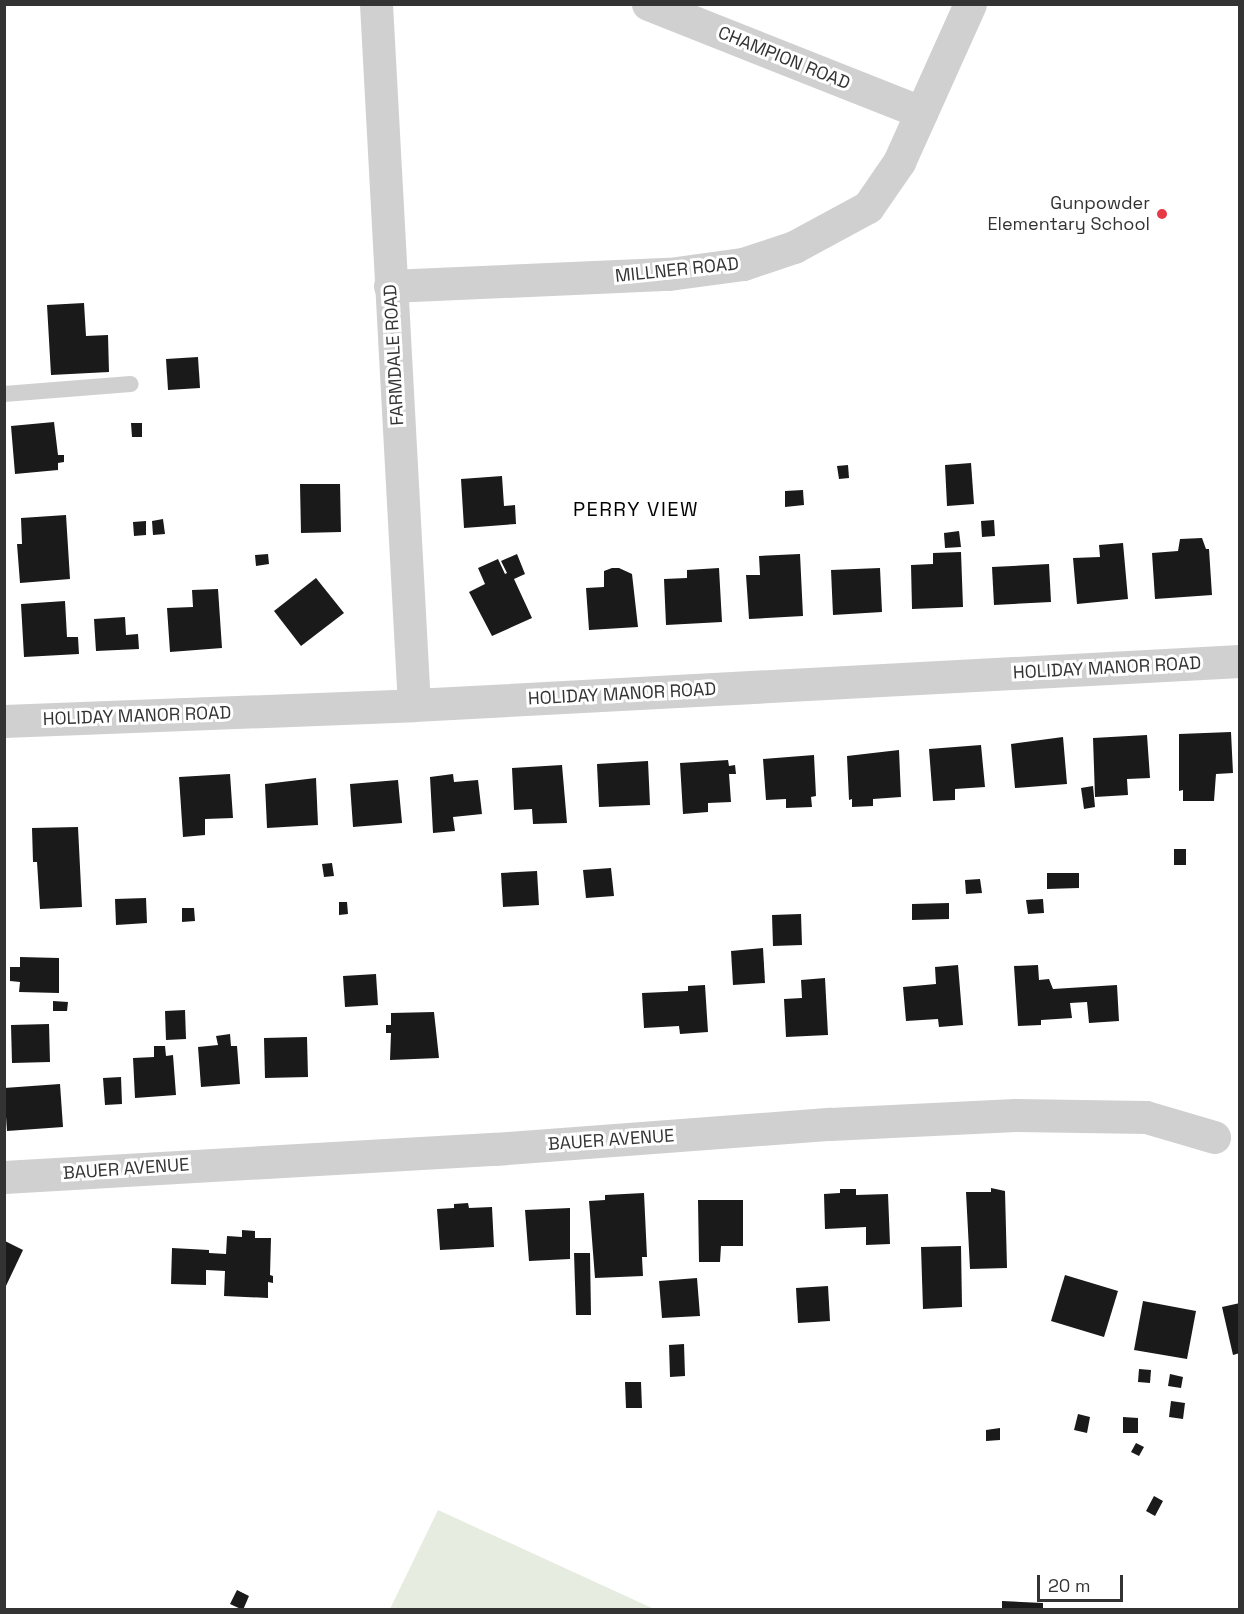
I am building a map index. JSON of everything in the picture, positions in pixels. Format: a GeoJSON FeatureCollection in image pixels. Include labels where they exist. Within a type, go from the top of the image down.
{"type":"FeatureCollection","features":[{"type":"Feature","properties":{"kind":"street","name":"FARMDALE ROAD"},"geometry":{"type":"LineString","coordinates":[[376,4],[414,705]]}},
{"type":"Feature","properties":{"kind":"street","name":"CHAMPION ROAD"},"geometry":{"type":"LineString","coordinates":[[648,4],[921,112]]}},
{"type":"Feature","properties":{"kind":"street","name":"MILLNER ROAD"},"geometry":{"type":"LineString","coordinates":[[390,286],[657,274],[743,264],[794,247],[868,207],[898,162],[970,4]]}},
{"type":"Feature","properties":{"kind":"street","name":"HOLIDAY MANOR ROAD"},"geometry":{"type":"LineString","coordinates":[[4,721],[414,705],[1239,661]]}},
{"type":"Feature","properties":{"kind":"street","name":"BAUER AVENUE"},"geometry":{"type":"LineString","coordinates":[[4,1177],[486,1149],[830,1124],[1015,1115],[1146,1117],[1214,1137]]}},
{"type":"Feature","properties":{"kind":"lane"},"geometry":{"type":"LineString","coordinates":[[4,394],[131,384]]}},
{"type":"Feature","properties":{"kind":"shaded area"},"geometry":{"type":"Polygon","coordinates":[[[438,1510],[654,1609],[390,1609],[438,1510]]]}},
{"type":"Feature","properties":{"kind":"building"},"geometry":{"type":"Polygon","coordinates":[[[84,303],[86,336],[108,335],[109,372],[51,375],[47,305],[84,303]]]}},
{"type":"Feature","properties":{"kind":"building"},"geometry":{"type":"Polygon","coordinates":[[[198,357],[200,388],[168,390],[166,359],[198,357]]]}},
{"type":"Feature","properties":{"kind":"building"},"geometry":{"type":"Polygon","coordinates":[[[54,422],[58,455],[64,455],[64,462],[58,463],[58,470],[15,474],[11,426],[54,422]]]}},
{"type":"Feature","properties":{"kind":"building"},"geometry":{"type":"Polygon","coordinates":[[[131,423],[142,423],[142,437],[132,437],[131,423]]]}},
{"type":"Feature","properties":{"kind":"building"},"geometry":{"type":"Polygon","coordinates":[[[971,463],[974,504],[947,506],[945,465],[971,463]]]}},
{"type":"Feature","properties":{"kind":"building"},"geometry":{"type":"Polygon","coordinates":[[[848,465],[849,478],[839,479],[837,466],[848,465]]]}},
{"type":"Feature","properties":{"kind":"building"},"geometry":{"type":"Polygon","coordinates":[[[502,476],[504,506],[515,505],[516,524],[464,528],[461,479],[502,476]]]}},
{"type":"Feature","properties":{"kind":"building"},"geometry":{"type":"Polygon","coordinates":[[[300,484],[340,484],[341,532],[301,533],[300,484]]]}},
{"type":"Feature","properties":{"kind":"building"},"geometry":{"type":"Polygon","coordinates":[[[803,490],[804,505],[785,507],[785,491],[803,490]]]}},
{"type":"Feature","properties":{"kind":"building"},"geometry":{"type":"Polygon","coordinates":[[[66,515],[70,579],[20,583],[17,544],[22,544],[21,518],[66,515]]]}},
{"type":"Feature","properties":{"kind":"building"},"geometry":{"type":"Polygon","coordinates":[[[163,519],[165,534],[153,535],[152,521],[163,519]]]}},
{"type":"Feature","properties":{"kind":"building"},"geometry":{"type":"Polygon","coordinates":[[[994,520],[995,536],[982,537],[981,521],[994,520]]]}},
{"type":"Feature","properties":{"kind":"building"},"geometry":{"type":"Polygon","coordinates":[[[146,521],[146,535],[134,536],[133,522],[146,521]]]}},
{"type":"Feature","properties":{"kind":"building"},"geometry":{"type":"Polygon","coordinates":[[[959,531],[961,547],[945,548],[944,533],[959,531]]]}},
{"type":"Feature","properties":{"kind":"building"},"geometry":{"type":"Polygon","coordinates":[[[1202,538],[1206,549],[1209,549],[1212,595],[1155,599],[1152,553],[1178,551],[1180,539],[1202,538]]]}},
{"type":"Feature","properties":{"kind":"building"},"geometry":{"type":"Polygon","coordinates":[[[1123,543],[1128,599],[1077,604],[1073,558],[1100,557],[1099,545],[1123,543]]]}},
{"type":"Feature","properties":{"kind":"building"},"geometry":{"type":"Polygon","coordinates":[[[961,552],[963,607],[912,609],[911,565],[933,564],[933,553],[961,552]]]}},
{"type":"Feature","properties":{"kind":"building"},"geometry":{"type":"Polygon","coordinates":[[[268,554],[269,564],[256,566],[255,555],[268,554]]]}},
{"type":"Feature","properties":{"kind":"building"},"geometry":{"type":"Polygon","coordinates":[[[517,554],[525,574],[514,579],[532,618],[492,636],[469,592],[485,584],[478,568],[498,559],[505,574],[507,573],[501,561],[517,554]]]}},
{"type":"Feature","properties":{"kind":"building"},"geometry":{"type":"Polygon","coordinates":[[[800,554],[803,616],[749,619],[746,575],[760,575],[759,556],[800,554]]]}},
{"type":"Feature","properties":{"kind":"building"},"geometry":{"type":"Polygon","coordinates":[[[1049,564],[1051,602],[994,605],[992,567],[1049,564]]]}},
{"type":"Feature","properties":{"kind":"building"},"geometry":{"type":"Polygon","coordinates":[[[619,568],[632,574],[638,627],[589,630],[586,588],[604,587],[604,571],[619,568]]]}},
{"type":"Feature","properties":{"kind":"building"},"geometry":{"type":"Polygon","coordinates":[[[719,568],[722,622],[666,625],[664,579],[687,578],[687,570],[719,568]]]}},
{"type":"Feature","properties":{"kind":"building"},"geometry":{"type":"Polygon","coordinates":[[[880,568],[882,612],[833,615],[831,570],[880,568]]]}},
{"type":"Feature","properties":{"kind":"building"},"geometry":{"type":"Polygon","coordinates":[[[316,578],[344,613],[301,646],[274,611],[316,578]]]}},
{"type":"Feature","properties":{"kind":"building"},"geometry":{"type":"Polygon","coordinates":[[[218,589],[222,648],[170,652],[167,608],[193,607],[192,590],[218,589]]]}},
{"type":"Feature","properties":{"kind":"building"},"geometry":{"type":"Polygon","coordinates":[[[65,601],[67,637],[78,637],[79,654],[24,657],[21,604],[65,601]]]}},
{"type":"Feature","properties":{"kind":"building"},"geometry":{"type":"Polygon","coordinates":[[[125,617],[126,635],[138,634],[139,649],[96,651],[94,619],[125,617]]]}},
{"type":"Feature","properties":{"kind":"building"},"geometry":{"type":"Polygon","coordinates":[[[1231,732],[1233,773],[1216,774],[1214,801],[1183,801],[1183,790],[1179,791],[1179,734],[1231,732]]]}},
{"type":"Feature","properties":{"kind":"building"},"geometry":{"type":"Polygon","coordinates":[[[1147,735],[1150,778],[1127,779],[1128,795],[1095,797],[1093,738],[1147,735]]]}},
{"type":"Feature","properties":{"kind":"building"},"geometry":{"type":"Polygon","coordinates":[[[1063,737],[1067,784],[1015,788],[1011,744],[1063,737]]]}},
{"type":"Feature","properties":{"kind":"building"},"geometry":{"type":"Polygon","coordinates":[[[981,745],[985,787],[955,789],[955,800],[933,801],[929,749],[981,745]]]}},
{"type":"Feature","properties":{"kind":"building"},"geometry":{"type":"Polygon","coordinates":[[[899,750],[901,797],[873,799],[873,806],[852,807],[852,799],[849,800],[847,756],[899,750]]]}},
{"type":"Feature","properties":{"kind":"building"},"geometry":{"type":"Polygon","coordinates":[[[814,755],[816,796],[811,797],[812,807],[786,808],[786,799],[766,800],[763,759],[814,755]]]}},
{"type":"Feature","properties":{"kind":"building"},"geometry":{"type":"Polygon","coordinates":[[[728,760],[729,766],[735,765],[736,774],[729,774],[731,802],[708,803],[708,812],[683,814],[680,763],[728,760]]]}},
{"type":"Feature","properties":{"kind":"building"},"geometry":{"type":"Polygon","coordinates":[[[648,761],[650,805],[599,807],[597,764],[648,761]]]}},
{"type":"Feature","properties":{"kind":"building"},"geometry":{"type":"Polygon","coordinates":[[[562,765],[567,823],[533,824],[532,809],[514,810],[512,768],[562,765]]]}},
{"type":"Feature","properties":{"kind":"building"},"geometry":{"type":"Polygon","coordinates":[[[230,774],[233,818],[205,819],[205,835],[183,837],[179,777],[230,774]]]}},
{"type":"Feature","properties":{"kind":"building"},"geometry":{"type":"Polygon","coordinates":[[[453,774],[454,782],[478,780],[482,814],[453,817],[455,831],[433,833],[430,777],[453,774]]]}},
{"type":"Feature","properties":{"kind":"building"},"geometry":{"type":"Polygon","coordinates":[[[316,778],[318,825],[267,828],[265,784],[316,778]]]}},
{"type":"Feature","properties":{"kind":"building"},"geometry":{"type":"Polygon","coordinates":[[[398,780],[402,823],[353,827],[350,784],[398,780]]]}},
{"type":"Feature","properties":{"kind":"building"},"geometry":{"type":"Polygon","coordinates":[[[1093,786],[1095,807],[1084,809],[1081,788],[1093,786]]]}},
{"type":"Feature","properties":{"kind":"building"},"geometry":{"type":"Polygon","coordinates":[[[78,827],[82,907],[40,909],[37,862],[33,862],[32,828],[78,827]]]}},
{"type":"Feature","properties":{"kind":"building"},"geometry":{"type":"Polygon","coordinates":[[[1174,849],[1186,849],[1186,865],[1174,865],[1174,849]]]}},
{"type":"Feature","properties":{"kind":"building"},"geometry":{"type":"Polygon","coordinates":[[[332,863],[334,876],[324,877],[322,864],[332,863]]]}},
{"type":"Feature","properties":{"kind":"building"},"geometry":{"type":"Polygon","coordinates":[[[611,868],[614,896],[586,898],[583,870],[611,868]]]}},
{"type":"Feature","properties":{"kind":"building"},"geometry":{"type":"Polygon","coordinates":[[[537,871],[539,905],[503,907],[501,873],[537,871]]]}},
{"type":"Feature","properties":{"kind":"building"},"geometry":{"type":"Polygon","coordinates":[[[1047,873],[1079,873],[1079,888],[1047,889],[1047,873]]]}},
{"type":"Feature","properties":{"kind":"building"},"geometry":{"type":"Polygon","coordinates":[[[980,879],[982,893],[966,894],[965,880],[980,879]]]}},
{"type":"Feature","properties":{"kind":"building"},"geometry":{"type":"Polygon","coordinates":[[[146,898],[147,923],[116,925],[115,899],[146,898]]]}},
{"type":"Feature","properties":{"kind":"building"},"geometry":{"type":"Polygon","coordinates":[[[1043,899],[1044,913],[1028,914],[1026,900],[1043,899]]]}},
{"type":"Feature","properties":{"kind":"building"},"geometry":{"type":"Polygon","coordinates":[[[339,902],[347,902],[348,914],[339,915],[339,902]]]}},
{"type":"Feature","properties":{"kind":"building"},"geometry":{"type":"Polygon","coordinates":[[[949,903],[949,919],[912,920],[912,904],[949,903]]]}},
{"type":"Feature","properties":{"kind":"building"},"geometry":{"type":"Polygon","coordinates":[[[182,908],[194,908],[195,921],[182,922],[182,908]]]}},
{"type":"Feature","properties":{"kind":"building"},"geometry":{"type":"Polygon","coordinates":[[[801,914],[802,945],[773,946],[772,915],[801,914]]]}},
{"type":"Feature","properties":{"kind":"building"},"geometry":{"type":"Polygon","coordinates":[[[763,948],[765,983],[733,985],[731,951],[763,948]]]}},
{"type":"Feature","properties":{"kind":"building"},"geometry":{"type":"Polygon","coordinates":[[[20,957],[59,958],[59,993],[19,992],[20,982],[10,981],[10,967],[20,967],[20,957]]]}},
{"type":"Feature","properties":{"kind":"building"},"geometry":{"type":"Polygon","coordinates":[[[958,965],[963,1025],[939,1027],[938,1019],[906,1021],[903,987],[936,984],[935,967],[958,965]]]}},
{"type":"Feature","properties":{"kind":"building"},"geometry":{"type":"Polygon","coordinates":[[[1038,965],[1039,980],[1049,979],[1053,989],[1117,985],[1119,1021],[1089,1023],[1087,1002],[1070,1003],[1072,1018],[1041,1020],[1041,1025],[1018,1026],[1014,966],[1038,965]]]}},
{"type":"Feature","properties":{"kind":"building"},"geometry":{"type":"Polygon","coordinates":[[[376,974],[378,1005],[345,1007],[343,976],[376,974]]]}},
{"type":"Feature","properties":{"kind":"building"},"geometry":{"type":"Polygon","coordinates":[[[825,978],[828,1035],[786,1037],[784,999],[802,998],[801,980],[825,978]]]}},
{"type":"Feature","properties":{"kind":"building"},"geometry":{"type":"Polygon","coordinates":[[[705,985],[708,1032],[680,1034],[679,1026],[644,1028],[642,993],[688,991],[688,986],[705,985]]]}},
{"type":"Feature","properties":{"kind":"building"},"geometry":{"type":"Polygon","coordinates":[[[53,1001],[68,1002],[67,1011],[53,1011],[53,1001]]]}},
{"type":"Feature","properties":{"kind":"building"},"geometry":{"type":"Polygon","coordinates":[[[185,1010],[186,1039],[166,1040],[165,1011],[185,1010]]]}},
{"type":"Feature","properties":{"kind":"building"},"geometry":{"type":"Polygon","coordinates":[[[434,1012],[439,1058],[390,1060],[391,1033],[386,1033],[386,1025],[391,1025],[391,1013],[434,1012]]]}},
{"type":"Feature","properties":{"kind":"building"},"geometry":{"type":"Polygon","coordinates":[[[49,1024],[50,1062],[12,1063],[11,1025],[49,1024]]]}},
{"type":"Feature","properties":{"kind":"building"},"geometry":{"type":"Polygon","coordinates":[[[230,1034],[231,1046],[237,1046],[240,1084],[201,1087],[198,1047],[218,1045],[216,1036],[230,1034]]]}},
{"type":"Feature","properties":{"kind":"building"},"geometry":{"type":"Polygon","coordinates":[[[307,1037],[308,1077],[265,1078],[264,1038],[307,1037]]]}},
{"type":"Feature","properties":{"kind":"building"},"geometry":{"type":"Polygon","coordinates":[[[154,1046],[165,1046],[166,1056],[173,1055],[176,1095],[135,1098],[133,1058],[154,1057],[154,1046]]]}},
{"type":"Feature","properties":{"kind":"building"},"geometry":{"type":"Polygon","coordinates":[[[121,1077],[122,1104],[105,1105],[103,1078],[121,1077]]]}},
{"type":"Feature","properties":{"kind":"building"},"geometry":{"type":"Polygon","coordinates":[[[60,1084],[63,1127],[7,1131],[4,1088],[60,1084]]]}},
{"type":"Feature","properties":{"kind":"building"},"geometry":{"type":"Polygon","coordinates":[[[991,1188],[1005,1191],[1007,1268],[970,1269],[966,1192],[991,1192],[991,1188]]]}},
{"type":"Feature","properties":{"kind":"building"},"geometry":{"type":"Polygon","coordinates":[[[840,1189],[856,1189],[856,1195],[888,1194],[890,1244],[866,1245],[866,1227],[825,1229],[824,1194],[840,1193],[840,1189]]]}},
{"type":"Feature","properties":{"kind":"building"},"geometry":{"type":"Polygon","coordinates":[[[644,1193],[647,1257],[642,1257],[643,1276],[595,1278],[589,1201],[605,1200],[605,1195],[644,1193]]]}},
{"type":"Feature","properties":{"kind":"building"},"geometry":{"type":"Polygon","coordinates":[[[698,1200],[743,1200],[743,1246],[721,1246],[720,1262],[699,1262],[698,1200]]]}},
{"type":"Feature","properties":{"kind":"building"},"geometry":{"type":"Polygon","coordinates":[[[468,1203],[469,1208],[492,1207],[494,1247],[440,1250],[437,1209],[454,1208],[454,1204],[468,1203]]]}},
{"type":"Feature","properties":{"kind":"building"},"geometry":{"type":"Polygon","coordinates":[[[570,1208],[570,1259],[529,1261],[525,1210],[570,1208]]]}},
{"type":"Feature","properties":{"kind":"building"},"geometry":{"type":"Polygon","coordinates":[[[242,1230],[255,1231],[255,1238],[271,1238],[270,1275],[273,1276],[273,1283],[268,1282],[268,1298],[224,1296],[225,1271],[206,1270],[206,1285],[171,1284],[172,1248],[209,1250],[209,1253],[226,1254],[227,1236],[242,1237],[242,1230]]]}},
{"type":"Feature","properties":{"kind":"building"},"geometry":{"type":"Polygon","coordinates":[[[5,1241],[23,1250],[5,1288],[5,1241]]]}},
{"type":"Feature","properties":{"kind":"building"},"geometry":{"type":"Polygon","coordinates":[[[961,1246],[962,1307],[923,1309],[921,1247],[961,1246]]]}},
{"type":"Feature","properties":{"kind":"building"},"geometry":{"type":"Polygon","coordinates":[[[574,1253],[590,1253],[591,1315],[576,1315],[574,1253]]]}},
{"type":"Feature","properties":{"kind":"building"},"geometry":{"type":"Polygon","coordinates":[[[1065,1275],[1118,1291],[1104,1337],[1051,1321],[1065,1275]]]}},
{"type":"Feature","properties":{"kind":"building"},"geometry":{"type":"Polygon","coordinates":[[[697,1278],[700,1316],[662,1318],[659,1281],[697,1278]]]}},
{"type":"Feature","properties":{"kind":"building"},"geometry":{"type":"Polygon","coordinates":[[[828,1286],[830,1321],[798,1323],[796,1288],[828,1286]]]}},
{"type":"Feature","properties":{"kind":"building"},"geometry":{"type":"Polygon","coordinates":[[[1143,1301],[1196,1311],[1187,1359],[1134,1350],[1143,1301]]]}},
{"type":"Feature","properties":{"kind":"building"},"geometry":{"type":"Polygon","coordinates":[[[1240,1303],[1240,1353],[1233,1355],[1222,1307],[1240,1303]]]}},
{"type":"Feature","properties":{"kind":"building"},"geometry":{"type":"Polygon","coordinates":[[[684,1344],[685,1376],[670,1377],[669,1345],[684,1344]]]}},
{"type":"Feature","properties":{"kind":"building"},"geometry":{"type":"Polygon","coordinates":[[[1139,1369],[1151,1370],[1150,1383],[1138,1382],[1139,1369]]]}},
{"type":"Feature","properties":{"kind":"building"},"geometry":{"type":"Polygon","coordinates":[[[1170,1374],[1183,1377],[1181,1388],[1168,1386],[1170,1374]]]}},
{"type":"Feature","properties":{"kind":"building"},"geometry":{"type":"Polygon","coordinates":[[[625,1382],[641,1382],[642,1408],[626,1408],[625,1382]]]}},
{"type":"Feature","properties":{"kind":"building"},"geometry":{"type":"Polygon","coordinates":[[[1171,1401],[1185,1403],[1183,1419],[1169,1417],[1171,1401]]]}},
{"type":"Feature","properties":{"kind":"building"},"geometry":{"type":"Polygon","coordinates":[[[1078,1414],[1090,1417],[1087,1433],[1074,1430],[1078,1414]]]}},
{"type":"Feature","properties":{"kind":"building"},"geometry":{"type":"Polygon","coordinates":[[[1123,1417],[1138,1418],[1138,1433],[1123,1433],[1123,1417]]]}},
{"type":"Feature","properties":{"kind":"building"},"geometry":{"type":"Polygon","coordinates":[[[1000,1428],[1000,1440],[986,1441],[986,1430],[1000,1428]]]}},
{"type":"Feature","properties":{"kind":"building"},"geometry":{"type":"Polygon","coordinates":[[[1136,1443],[1144,1447],[1139,1456],[1131,1452],[1136,1443]]]}},
{"type":"Feature","properties":{"kind":"building"},"geometry":{"type":"Polygon","coordinates":[[[1154,1496],[1163,1501],[1155,1516],[1146,1511],[1154,1496]]]}},
{"type":"Feature","properties":{"kind":"building"},"geometry":{"type":"Polygon","coordinates":[[[237,1590],[249,1596],[243,1610],[230,1604],[237,1590]]]}},
{"type":"Feature","properties":{"kind":"building"},"geometry":{"type":"Polygon","coordinates":[[[1002,1601],[1043,1603],[1043,1610],[1002,1610],[1002,1601]]]}},
{"type":"Feature","properties":{"kind":"place","name":"Gunpowder Elementary School"},"geometry":{"type":"Point","coordinates":[1162,214]}},
{"type":"Feature","properties":{"kind":"district","name":"PERRY VIEW"},"geometry":{"type":"Point","coordinates":[636,509]}}]}
